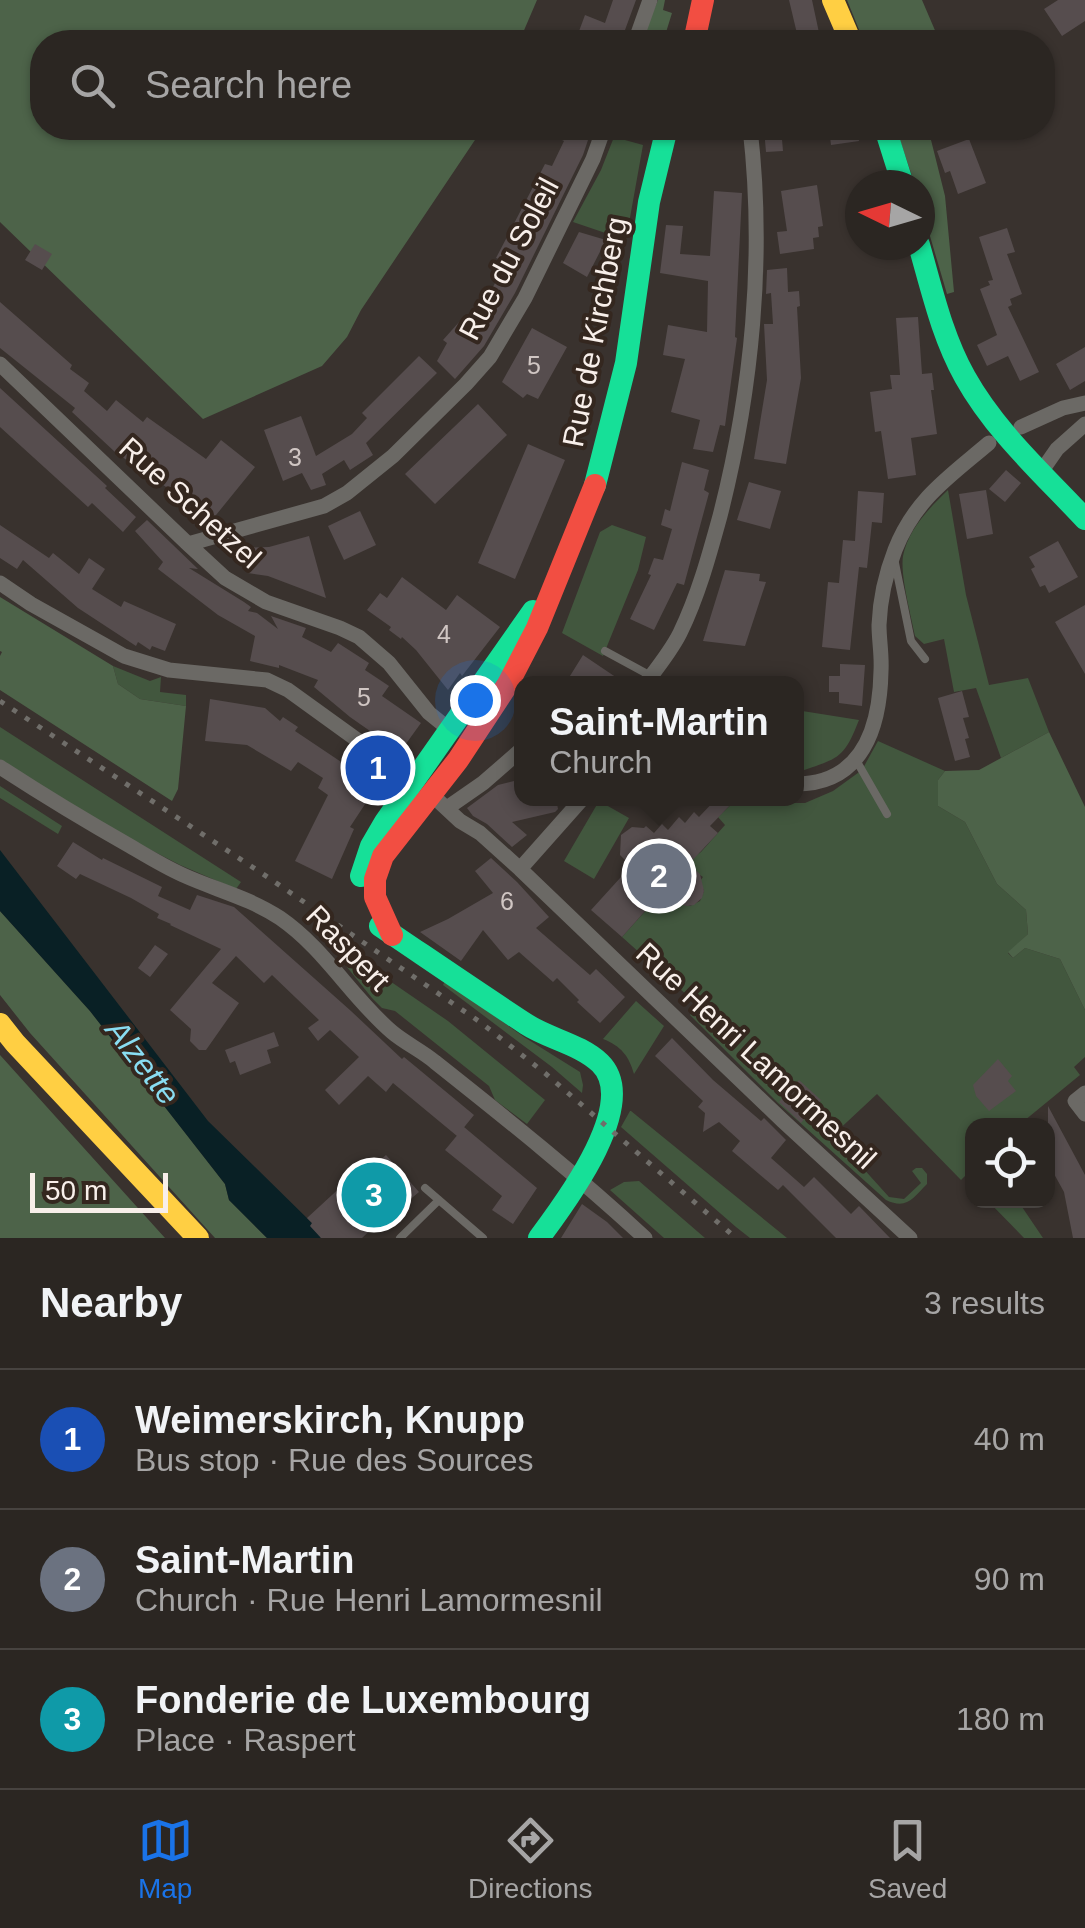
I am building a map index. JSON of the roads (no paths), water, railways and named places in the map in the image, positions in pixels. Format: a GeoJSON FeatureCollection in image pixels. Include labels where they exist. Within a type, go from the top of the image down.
{"type":"FeatureCollection","features":[{"type":"Feature","properties":{"kind":"main road"},"geometry":{"type":"LineString","coordinates":[[698,30],[703,0]]}},
{"type":"Feature","properties":{"kind":"main road"},"geometry":{"type":"LineString","coordinates":[[834,0],[846,30]]}},
{"type":"Feature","properties":{"kind":"main road","name":"Rue de Kirchberg"},"geometry":{"type":"LineString","coordinates":[[521,676],[547,599],[595,484],[614,413],[626,363],[649,202],[664,140]]}},
{"type":"Feature","properties":{"kind":"main road"},"geometry":{"type":"LineString","coordinates":[[888,140],[898,170]]}},
{"type":"Feature","properties":{"kind":"main road"},"geometry":{"type":"LineString","coordinates":[[923,260],[942,328],[965,378],[986,410],[1085,519]]}},
{"type":"Feature","properties":{"kind":"main road","name":"Rue de Kirchberg"},"geometry":{"type":"LineString","coordinates":[[547,599],[530,613],[430,794],[384,856],[375,874],[373,890],[376,905],[392,935],[531,1027],[590,1055],[604,1067],[613,1088],[612,1110],[608,1126],[579,1178]]}},
{"type":"Feature","properties":{"kind":"main road","name":"Rue de Kirchberg"},"geometry":{"type":"LineString","coordinates":[[459,737],[514,692]]}},
{"type":"Feature","properties":{"kind":"main road"},"geometry":{"type":"LineString","coordinates":[[0,1024],[198,1238]]}},
{"type":"Feature","properties":{"kind":"main road"},"geometry":{"type":"LineString","coordinates":[[539,1238],[566,1204],[579,1178]]}},
{"type":"Feature","properties":{"kind":"street"},"geometry":{"type":"LineString","coordinates":[[639,30],[650,0]]}},
{"type":"Feature","properties":{"kind":"street","name":"Rue du Soleil"},"geometry":{"type":"LineString","coordinates":[[188,544],[324,506],[394,456],[490,357],[525,298],[600,140]]}},
{"type":"Feature","properties":{"kind":"street"},"geometry":{"type":"LineString","coordinates":[[651,676],[680,634],[709,558],[746,396],[755,251],[756,172],[752,140]]}},
{"type":"Feature","properties":{"kind":"street","name":"Rue Schetzel"},"geometry":{"type":"LineString","coordinates":[[0,364],[226,578],[251,594],[359,637],[389,664],[429,713],[459,737]]}},
{"type":"Feature","properties":{"kind":"street"},"geometry":{"type":"LineString","coordinates":[[1028,423],[1085,403]]}},
{"type":"Feature","properties":{"kind":"street"},"geometry":{"type":"LineString","coordinates":[[1041,472],[1058,449],[1085,424]]}},
{"type":"Feature","properties":{"kind":"street"},"geometry":{"type":"LineString","coordinates":[[804,784],[836,776],[856,760],[872,735],[882,668],[879,624],[893,554],[905,525],[926,496],[989,443]]}},
{"type":"Feature","properties":{"kind":"street","name":"Rue Henri Lamormesnil"},"geometry":{"type":"LineString","coordinates":[[0,583],[124,656],[169,670],[267,680],[288,690],[430,794],[460,822],[480,832],[782,1122],[910,1238]]}},
{"type":"Feature","properties":{"kind":"street"},"geometry":{"type":"LineString","coordinates":[[430,794],[483,783],[514,756]]}},
{"type":"Feature","properties":{"kind":"street","name":"Raspert"},"geometry":{"type":"LineString","coordinates":[[0,767],[182,875],[234,894],[288,924],[320,951],[394,1034],[424,1053],[579,1178],[645,1238]]}},
{"type":"Feature","properties":{"kind":"street"},"geometry":{"type":"LineString","coordinates":[[520,869],[576,806]]}},
{"type":"Feature","properties":{"kind":"street"},"geometry":{"type":"LineString","coordinates":[[1085,1093],[1075,1101],[1085,1114]]}},
{"type":"Feature","properties":{"kind":"lane"},"geometry":{"type":"LineString","coordinates":[[893,554],[911,641],[924,659]]}},
{"type":"Feature","properties":{"kind":"lane"},"geometry":{"type":"LineString","coordinates":[[605,652],[642,676]]}},
{"type":"Feature","properties":{"kind":"lane"},"geometry":{"type":"LineString","coordinates":[[856,760],[887,814]]}},
{"type":"Feature","properties":{"kind":"lane"},"geometry":{"type":"LineString","coordinates":[[425,1188],[484,1238]]}},
{"type":"Feature","properties":{"kind":"lane"},"geometry":{"type":"LineString","coordinates":[[400,1238],[439,1200]]}},
{"type":"Feature","properties":{"kind":"water","name":"Alzette"},"geometry":{"type":"Polygon","coordinates":[[[0,850],[208,1121],[312,1223],[321,1238],[267,1238],[229,1200],[225,1184],[90,1011],[0,911],[0,850]]]}},
{"type":"Feature","properties":{"kind":"railway"},"geometry":{"type":"LineString","coordinates":[[0,701],[480,1022],[736,1238]]}},
{"type":"Feature","properties":{"kind":"place","name":"Weimerskirch, Knupp"},"geometry":{"type":"Point","coordinates":[378,768]}},
{"type":"Feature","properties":{"kind":"place","name":"Saint-Martin"},"geometry":{"type":"Point","coordinates":[659,876]}},
{"type":"Feature","properties":{"kind":"place","name":"Fonderie de Luxembourg"},"geometry":{"type":"Point","coordinates":[374,1195]}}]}
